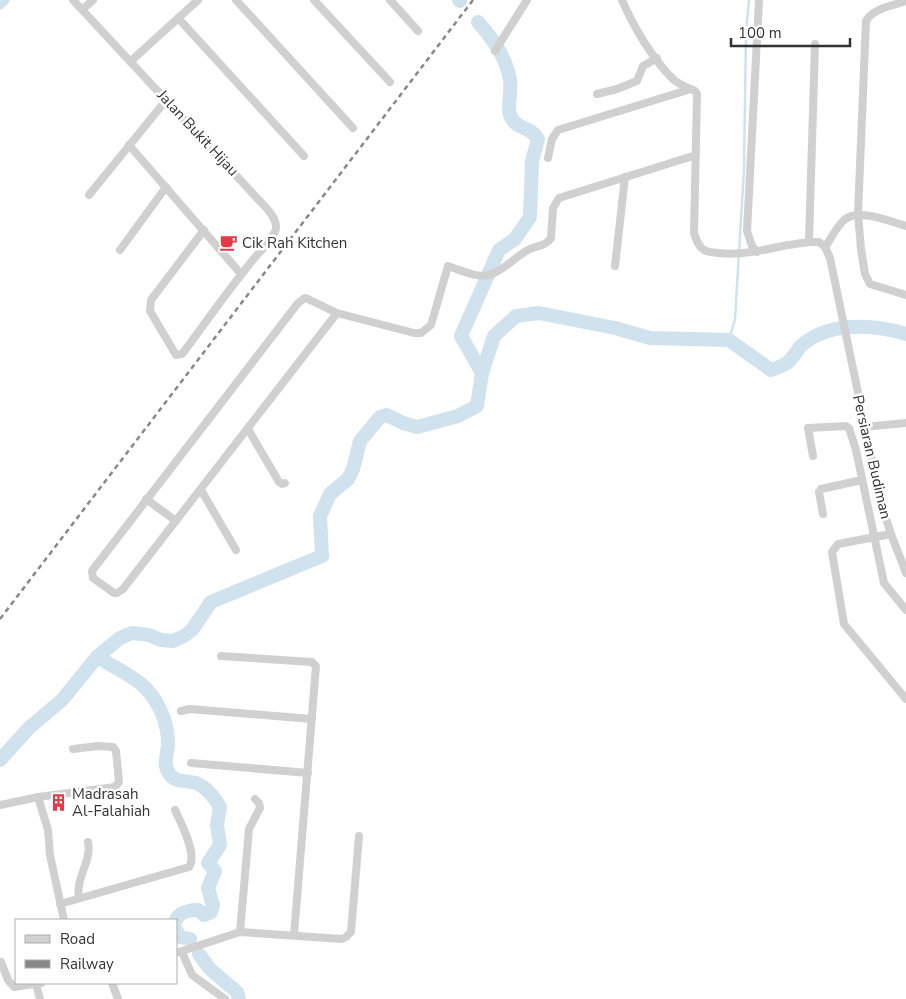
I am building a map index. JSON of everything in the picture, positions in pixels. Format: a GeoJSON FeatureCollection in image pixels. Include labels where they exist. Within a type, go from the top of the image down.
{"type":"FeatureCollection","features":[{"type":"Feature","properties":{"kind":"street","name":"Jalan Bukit Hijau"},"geometry":{"type":"LineString","coordinates":[[73,0],[167,99],[272,216],[276,230],[241,274]]}},
{"type":"Feature","properties":{"kind":"street"},"geometry":{"type":"LineString","coordinates":[[83,9],[94,0]]}},
{"type":"Feature","properties":{"kind":"street"},"geometry":{"type":"LineString","coordinates":[[131,61],[198,0]]}},
{"type":"Feature","properties":{"kind":"street"},"geometry":{"type":"LineString","coordinates":[[236,0],[353,128]]}},
{"type":"Feature","properties":{"kind":"street"},"geometry":{"type":"LineString","coordinates":[[314,0],[390,82]]}},
{"type":"Feature","properties":{"kind":"street"},"geometry":{"type":"LineString","coordinates":[[390,0],[418,31]]}},
{"type":"Feature","properties":{"kind":"street"},"geometry":{"type":"LineString","coordinates":[[495,51],[527,0]]}},
{"type":"Feature","properties":{"kind":"street"},"geometry":{"type":"LineString","coordinates":[[622,0],[636,30],[674,80],[696,91],[698,98],[695,237],[703,250],[728,254],[748,254],[809,242],[819,242],[826,247],[842,221],[858,214],[906,226]]}},
{"type":"Feature","properties":{"kind":"street"},"geometry":{"type":"LineString","coordinates":[[757,252],[752,246],[747,231],[759,0]]}},
{"type":"Feature","properties":{"kind":"street"},"geometry":{"type":"LineString","coordinates":[[906,1],[879,10],[873,13],[866,21],[858,214],[861,249],[867,281],[873,286],[906,295]]}},
{"type":"Feature","properties":{"kind":"street"},"geometry":{"type":"LineString","coordinates":[[178,18],[304,156]]}},
{"type":"Feature","properties":{"kind":"street"},"geometry":{"type":"LineString","coordinates":[[809,242],[815,44]]}},
{"type":"Feature","properties":{"kind":"street"},"geometry":{"type":"LineString","coordinates":[[598,94],[637,81],[643,66],[657,58]]}},
{"type":"Feature","properties":{"kind":"street"},"geometry":{"type":"LineString","coordinates":[[548,158],[552,139],[558,130],[691,89]]}},
{"type":"Feature","properties":{"kind":"street"},"geometry":{"type":"LineString","coordinates":[[89,195],[167,99]]}},
{"type":"Feature","properties":{"kind":"street"},"geometry":{"type":"LineString","coordinates":[[129,145],[204,230],[241,274],[182,354],[176,355],[150,311],[150,304],[151,300],[204,230]]}},
{"type":"Feature","properties":{"kind":"street"},"geometry":{"type":"LineString","coordinates":[[337,313],[120,592],[114,593],[93,578],[92,571],[146,499],[302,300],[308,299],[337,313],[414,334],[421,333],[431,325],[448,266],[474,274],[489,275],[528,250],[549,241],[551,238],[553,208],[559,198],[696,155]]}},
{"type":"Feature","properties":{"kind":"street"},"geometry":{"type":"LineString","coordinates":[[615,266],[625,178]]}},
{"type":"Feature","properties":{"kind":"street"},"geometry":{"type":"LineString","coordinates":[[120,250],[166,188]]}},
{"type":"Feature","properties":{"kind":"street","name":"Persiaran Budiman"},"geometry":{"type":"LineString","coordinates":[[826,247],[830,258],[840,314],[881,503],[906,573]]}},
{"type":"Feature","properties":{"kind":"street"},"geometry":{"type":"LineString","coordinates":[[864,428],[906,423]]}},
{"type":"Feature","properties":{"kind":"street"},"geometry":{"type":"LineString","coordinates":[[813,456],[808,428],[846,426],[850,430],[884,583],[906,610]]}},
{"type":"Feature","properties":{"kind":"street"},"geometry":{"type":"LineString","coordinates":[[248,429],[279,482],[285,483]]}},
{"type":"Feature","properties":{"kind":"street"},"geometry":{"type":"LineString","coordinates":[[823,514],[819,492],[821,489],[862,480]]}},
{"type":"Feature","properties":{"kind":"street"},"geometry":{"type":"LineString","coordinates":[[201,490],[236,550]]}},
{"type":"Feature","properties":{"kind":"street"},"geometry":{"type":"LineString","coordinates":[[146,499],[176,521]]}},
{"type":"Feature","properties":{"kind":"street"},"geometry":{"type":"LineString","coordinates":[[891,534],[838,544],[833,548],[832,552],[843,619],[847,628],[906,699]]}},
{"type":"Feature","properties":{"kind":"street"},"geometry":{"type":"LineString","coordinates":[[221,656],[314,663],[316,666],[294,935]]}},
{"type":"Feature","properties":{"kind":"street"},"geometry":{"type":"LineString","coordinates":[[181,711],[190,708],[312,719]]}},
{"type":"Feature","properties":{"kind":"street"},"geometry":{"type":"LineString","coordinates":[[0,805],[38,797],[115,787],[117,785],[119,782],[116,751],[112,747],[98,746],[73,749]]}},
{"type":"Feature","properties":{"kind":"street"},"geometry":{"type":"LineString","coordinates":[[191,763],[308,773]]}},
{"type":"Feature","properties":{"kind":"street"},"geometry":{"type":"LineString","coordinates":[[38,797],[48,830],[50,855],[64,919]]}},
{"type":"Feature","properties":{"kind":"street"},"geometry":{"type":"LineString","coordinates":[[240,932],[249,829],[260,808],[255,799]]}},
{"type":"Feature","properties":{"kind":"street"},"geometry":{"type":"LineString","coordinates":[[60,904],[189,867],[192,864],[192,854],[175,810]]}},
{"type":"Feature","properties":{"kind":"street"},"geometry":{"type":"LineString","coordinates":[[225,999],[192,975],[179,952],[240,932],[342,939],[349,935],[351,932],[359,836]]}},
{"type":"Feature","properties":{"kind":"street"},"geometry":{"type":"LineString","coordinates":[[80,898],[78,887],[88,860],[90,849],[88,842]]}},
{"type":"Feature","properties":{"kind":"street"},"geometry":{"type":"LineString","coordinates":[[1,962],[8,980],[14,987],[38,984],[40,999]]}},
{"type":"Feature","properties":{"kind":"street"},"geometry":{"type":"LineString","coordinates":[[112,984],[118,999]]}},
{"type":"Feature","properties":{"kind":"waterway"},"geometry":{"type":"LineString","coordinates":[[0,5],[5,0]]}},
{"type":"Feature","properties":{"kind":"waterway"},"geometry":{"type":"LineString","coordinates":[[729,340],[735,319],[744,169],[746,32],[749,0]]}},
{"type":"Feature","properties":{"kind":"waterway"},"geometry":{"type":"LineString","coordinates":[[478,22],[494,42],[508,72],[510,115],[516,124],[531,132],[538,139],[532,161],[530,217],[515,239],[499,250],[461,336],[482,373]]}},
{"type":"Feature","properties":{"kind":"waterway"},"geometry":{"type":"LineString","coordinates":[[0,760],[29,728],[62,700],[97,657],[120,638],[132,633],[173,641],[192,630],[211,602],[322,556],[320,516],[330,494],[348,479],[353,469],[360,441],[380,417],[387,415],[417,427],[458,416],[477,406],[482,373],[494,336],[516,316],[539,313],[615,328],[650,338],[729,340],[771,370],[786,363],[800,347],[811,339],[837,329],[851,327],[879,328],[906,334]]}},
{"type":"Feature","properties":{"kind":"waterway"},"geometry":{"type":"LineString","coordinates":[[97,657],[140,683],[152,695],[166,726],[168,743],[166,765],[171,776],[177,780],[200,785],[210,793],[220,807],[217,825],[220,845],[208,863],[215,871],[208,888],[213,905],[211,912],[204,915],[198,910],[188,911],[182,913],[176,919]]}},
{"type":"Feature","properties":{"kind":"waterway"},"geometry":{"type":"LineString","coordinates":[[178,934],[180,937],[190,939]]}},
{"type":"Feature","properties":{"kind":"waterway"},"geometry":{"type":"LineString","coordinates":[[199,954],[210,969],[237,992],[239,999]]}},
{"type":"Feature","properties":{"kind":"railway"},"geometry":{"type":"LineString","coordinates":[[0,619],[473,0]]}},
{"type":"Feature","properties":{"kind":"place","name":"Cik Rah Kitchen"},"geometry":{"type":"Point","coordinates":[228,243]}},
{"type":"Feature","properties":{"kind":"place","name":"Madrasah Al-Falahiah"},"geometry":{"type":"Point","coordinates":[58,803]}}]}
